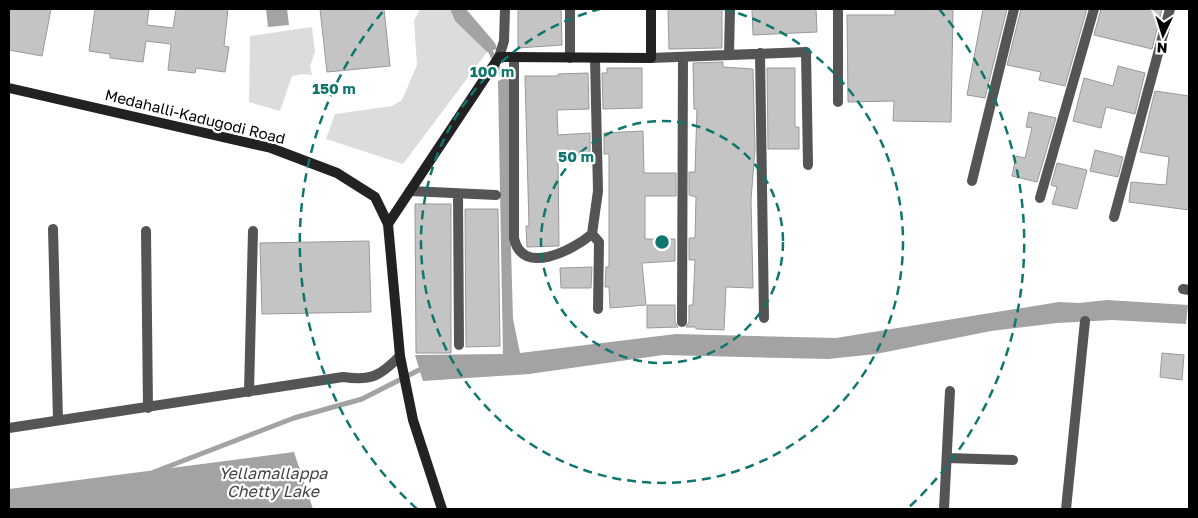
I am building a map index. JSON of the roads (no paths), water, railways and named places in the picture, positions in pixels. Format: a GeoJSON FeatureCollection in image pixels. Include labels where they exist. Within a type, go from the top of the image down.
{"type":"FeatureCollection","features":[{"type":"Feature","properties":{"kind":"street"},"geometry":{"type":"LineString","coordinates":[[388,224],[499,57],[504,41],[505,9]]}},
{"type":"Feature","properties":{"kind":"street"},"geometry":{"type":"LineString","coordinates":[[570,9],[570,58]]}},
{"type":"Feature","properties":{"kind":"street"},"geometry":{"type":"LineString","coordinates":[[651,9],[651,58]]}},
{"type":"Feature","properties":{"kind":"street"},"geometry":{"type":"LineString","coordinates":[[729,54],[730,9]]}},
{"type":"Feature","properties":{"kind":"street"},"geometry":{"type":"LineString","coordinates":[[838,9],[838,102]]}},
{"type":"Feature","properties":{"kind":"street"},"geometry":{"type":"LineString","coordinates":[[972,181],[1014,9]]}},
{"type":"Feature","properties":{"kind":"street"},"geometry":{"type":"LineString","coordinates":[[1040,198],[1094,9]]}},
{"type":"Feature","properties":{"kind":"street"},"geometry":{"type":"LineString","coordinates":[[1114,217],[1170,9]]}},
{"type":"Feature","properties":{"kind":"street"},"geometry":{"type":"LineString","coordinates":[[499,57],[595,59],[806,52],[808,165]]}},
{"type":"Feature","properties":{"kind":"street"},"geometry":{"type":"LineString","coordinates":[[760,53],[764,318]]}},
{"type":"Feature","properties":{"kind":"street"},"geometry":{"type":"LineString","coordinates":[[514,57],[514,238],[516,249],[525,256],[557,256],[570,250],[592,234],[598,191],[595,59]]}},
{"type":"Feature","properties":{"kind":"street"},"geometry":{"type":"LineString","coordinates":[[682,322],[683,57]]}},
{"type":"Feature","properties":{"kind":"street","name":"Medahalli-Kadugodi Road"},"geometry":{"type":"LineString","coordinates":[[9,88],[271,148],[337,172],[375,197],[388,224],[401,361],[413,420],[442,509]]}},
{"type":"Feature","properties":{"kind":"street"},"geometry":{"type":"LineString","coordinates":[[410,191],[458,195],[496,195]]}},
{"type":"Feature","properties":{"kind":"street"},"geometry":{"type":"LineString","coordinates":[[458,195],[459,345]]}},
{"type":"Feature","properties":{"kind":"street"},"geometry":{"type":"LineString","coordinates":[[54,229],[58,419]]}},
{"type":"Feature","properties":{"kind":"street"},"geometry":{"type":"LineString","coordinates":[[146,231],[148,408]]}},
{"type":"Feature","properties":{"kind":"street"},"geometry":{"type":"LineString","coordinates":[[249,392],[253,231]]}},
{"type":"Feature","properties":{"kind":"street"},"geometry":{"type":"LineString","coordinates":[[592,234],[599,242],[598,309]]}},
{"type":"Feature","properties":{"kind":"street"},"geometry":{"type":"LineString","coordinates":[[1066,509],[1085,321]]}},
{"type":"Feature","properties":{"kind":"street"},"geometry":{"type":"LineString","coordinates":[[9,428],[58,419],[148,408],[343,377],[362,379],[381,375],[401,361]]}},
{"type":"Feature","properties":{"kind":"street"},"geometry":{"type":"LineString","coordinates":[[944,509],[950,391]]}},
{"type":"Feature","properties":{"kind":"street"},"geometry":{"type":"LineString","coordinates":[[947,458],[1013,460]]}},
{"type":"Feature","properties":{"kind":"water"},"geometry":{"type":"Polygon","coordinates":[[[266,9],[287,9],[289,25],[268,27],[266,9]]]}},
{"type":"Feature","properties":{"kind":"water"},"geometry":{"type":"Polygon","coordinates":[[[450,9],[466,9],[495,43],[497,49],[487,52],[455,21],[450,9]]]}},
{"type":"Feature","properties":{"kind":"water"},"geometry":{"type":"Polygon","coordinates":[[[512,75],[511,248],[513,319],[520,353],[676,334],[836,338],[1059,302],[1079,303],[1107,300],[1188,305],[1186,324],[1112,320],[1057,323],[991,331],[876,354],[828,359],[663,355],[529,374],[423,381],[415,355],[503,354],[498,81],[512,75]]]}},
{"type":"Feature","properties":{"kind":"water","name":"Yellamallappa Chetty Lake"},"geometry":{"type":"Polygon","coordinates":[[[294,452],[313,509],[9,509],[9,489],[294,452]]]}},
{"type":"Feature","properties":{"kind":"waterway"},"geometry":{"type":"LineString","coordinates":[[488,46],[506,84]]}},
{"type":"Feature","properties":{"kind":"waterway"},"geometry":{"type":"LineString","coordinates":[[154,472],[294,418],[362,399],[419,370],[426,369]]}}]}
